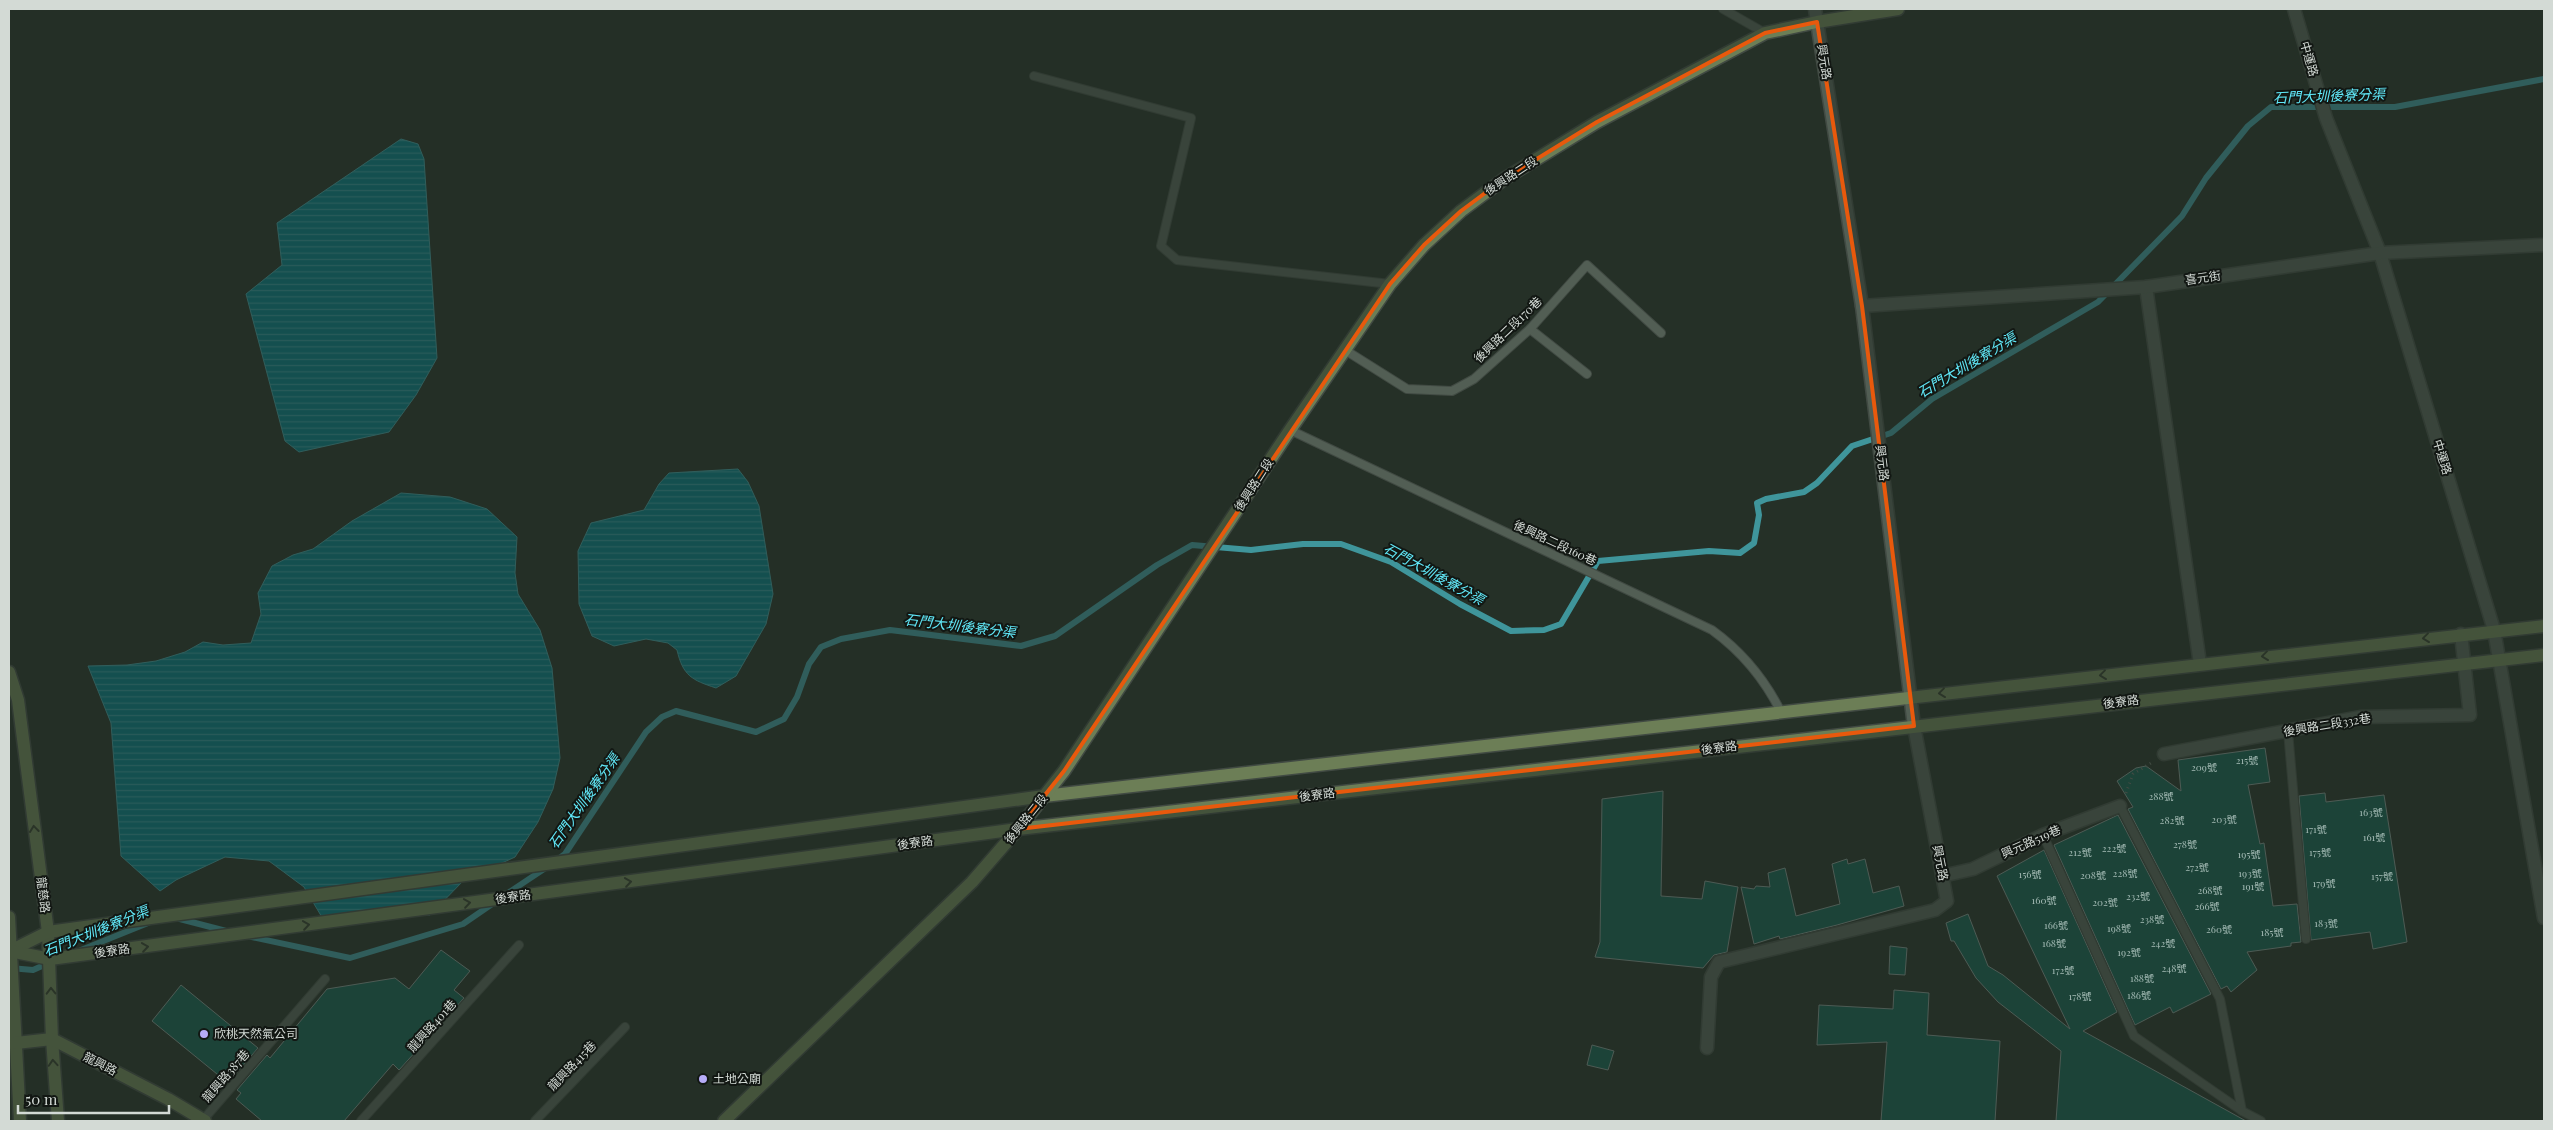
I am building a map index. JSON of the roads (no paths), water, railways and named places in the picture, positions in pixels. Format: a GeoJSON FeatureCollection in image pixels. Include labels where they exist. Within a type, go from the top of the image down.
{"type":"FeatureCollection","features":[{"type":"Feature","properties":{"kind":"street","name":"興元路"},"geometry":{"type":"LineString","coordinates":[[1707,1048],[1711,978],[1719,962],[1935,910],[1947,901],[1914,726],[1912,697],[1862,306],[1815,9]]}},
{"type":"Feature","properties":{"kind":"street","name":"後興路二段"},"geometry":{"type":"LineString","coordinates":[[724,1121],[972,882],[1018,829],[1064,771],[1290,430],[1390,284],[1424,245],[1460,210],[1504,178],[1597,122],[1765,33],[1817,22],[1898,9]]}},
{"type":"Feature","properties":{"kind":"street","name":"中運路"},"geometry":{"type":"LineString","coordinates":[[2294,9],[2326,118],[2380,252],[2494,630],[2544,918]]}},
{"type":"Feature","properties":{"kind":"street","name":"喜元街"},"geometry":{"type":"LineString","coordinates":[[1862,306],[2146,287],[2380,252],[2544,245]]}},
{"type":"Feature","properties":{"kind":"street"},"geometry":{"type":"LineString","coordinates":[[2146,287],[2200,664]]}},
{"type":"Feature","properties":{"kind":"street"},"geometry":{"type":"LineString","coordinates":[[10,951],[48,932],[1044,796],[2494,630],[2544,626]]}},
{"type":"Feature","properties":{"kind":"street","name":"後興路二段332巷"},"geometry":{"type":"LineString","coordinates":[[2164,754],[2360,717],[2470,715],[2461,634]]}},
{"type":"Feature","properties":{"kind":"street","name":"後寮路"},"geometry":{"type":"LineString","coordinates":[[10,951],[50,959],[1018,829],[2464,662],[2544,655]]}},
{"type":"Feature","properties":{"kind":"street","name":"龍慈路"},"geometry":{"type":"LineString","coordinates":[[9,672],[18,700],[48,932],[52,1039],[58,1121]]}},
{"type":"Feature","properties":{"kind":"street","name":"興元路519巷"},"geometry":{"type":"LineString","coordinates":[[1942,876],[1973,869],[2043,835],[2120,806]]}},
{"type":"Feature","properties":{"kind":"street"},"geometry":{"type":"LineString","coordinates":[[9,917],[13,1035],[20,1121]]}},
{"type":"Feature","properties":{"kind":"street"},"geometry":{"type":"LineString","coordinates":[[13,1035],[52,1039]]}},
{"type":"Feature","properties":{"kind":"street","name":"龍興路"},"geometry":{"type":"LineString","coordinates":[[52,1039],[168,1098],[204,1120]]}},
{"type":"Feature","properties":{"kind":"lane"},"geometry":{"type":"LineString","coordinates":[[1723,9],[1765,33]]}},
{"type":"Feature","properties":{"kind":"lane"},"geometry":{"type":"LineString","coordinates":[[1034,76],[1191,118],[1161,246],[1177,260],[1390,284]]}},
{"type":"Feature","properties":{"kind":"lane","name":"後興路二段170巷"},"geometry":{"type":"LineString","coordinates":[[1345,350],[1407,389],[1452,391],[1474,378],[1530,329],[1588,265],[1661,333]]}},
{"type":"Feature","properties":{"kind":"lane"},"geometry":{"type":"LineString","coordinates":[[1530,329],[1587,374]]}},
{"type":"Feature","properties":{"kind":"lane","name":"後興路二段160巷"},"geometry":{"type":"LineString","coordinates":[[1290,430],[1712,630],[1734,646],[1773,695],[1781,712]]}},
{"type":"Feature","properties":{"kind":"lane"},"geometry":{"type":"LineString","coordinates":[[2288,731],[2306,939]]}},
{"type":"Feature","properties":{"kind":"lane"},"geometry":{"type":"LineString","coordinates":[[2120,806],[2220,1000],[2242,1111]]}},
{"type":"Feature","properties":{"kind":"lane"},"geometry":{"type":"LineString","coordinates":[[2043,835],[2134,1036],[2242,1111],[2261,1121]]}},
{"type":"Feature","properties":{"kind":"lane","name":"龍興路401巷"},"geometry":{"type":"LineString","coordinates":[[361,1121],[519,945]]}},
{"type":"Feature","properties":{"kind":"lane","name":"龍興路387巷"},"geometry":{"type":"LineString","coordinates":[[204,1120],[325,979]]}},
{"type":"Feature","properties":{"kind":"lane","name":"龍興路415巷"},"geometry":{"type":"LineString","coordinates":[[535,1121],[625,1027]]}},
{"type":"Feature","properties":{"kind":"water"},"geometry":{"type":"Polygon","coordinates":[[[401,139],[418,144],[424,159],[437,358],[416,395],[389,432],[299,452],[285,441],[246,294],[282,265],[277,223],[401,139]]]}},
{"type":"Feature","properties":{"kind":"water"},"geometry":{"type":"Polygon","coordinates":[[[738,469],[748,482],[759,506],[773,594],[766,624],[736,676],[716,688],[690,676],[682,666],[677,650],[668,643],[646,639],[614,646],[592,636],[579,604],[578,551],[591,523],[644,510],[659,484],[669,473],[738,469]]]}},
{"type":"Feature","properties":{"kind":"water"},"geometry":{"type":"Polygon","coordinates":[[[401,493],[450,497],[487,509],[517,537],[515,573],[518,594],[540,630],[552,668],[560,758],[553,789],[538,822],[515,857],[463,881],[430,915],[377,913],[323,919],[304,887],[269,861],[225,857],[176,880],[160,891],[121,856],[111,723],[88,666],[127,665],[156,661],[185,652],[203,642],[223,645],[251,643],[261,614],[258,593],[272,566],[293,555],[313,549],[352,521],[401,493]]]}},
{"type":"Feature","properties":{"kind":"waterway","name":"石門大圳後寮分渠"},"geometry":{"type":"LineString","coordinates":[[557,860],[565,854],[646,732],[662,717],[676,711],[756,732],[784,719],[797,697],[809,664],[821,647],[841,639],[890,630],[1021,646],[1055,636],[1157,565],[1192,545],[1251,550],[1303,544],[1341,544],[1391,562],[1460,604],[1511,631],[1544,630],[1561,624],[1598,561],[1709,551],[1740,553],[1754,543],[1759,515],[1757,503],[1766,499],[1804,492],[1817,483],[1852,446],[1891,433],[1932,399],[2098,302],[2182,216],[2206,178],[2248,126],[2271,107],[2395,107],[2544,79]]}},
{"type":"Feature","properties":{"kind":"waterway","name":"石門大圳後寮分渠"},"geometry":{"type":"LineString","coordinates":[[505,895],[547,867]]}},
{"type":"Feature","properties":{"kind":"waterway","name":"石門大圳後寮分渠"},"geometry":{"type":"LineString","coordinates":[[247,936],[350,958],[463,924],[495,902]]}},
{"type":"Feature","properties":{"kind":"waterway","name":"石門大圳後寮分渠"},"geometry":{"type":"LineString","coordinates":[[176,918],[230,932]]}},
{"type":"Feature","properties":{"kind":"waterway","name":"石門大圳後寮分渠"},"geometry":{"type":"LineString","coordinates":[[81,950],[148,923]]}},
{"type":"Feature","properties":{"kind":"waterway","name":"石門大圳後寮分渠"},"geometry":{"type":"LineString","coordinates":[[10,968],[33,970],[51,962]]}},
{"type":"Feature","properties":{"kind":"place","name":"欣桃天然氣公司"},"geometry":{"type":"Point","coordinates":[204,1034]}},
{"type":"Feature","properties":{"kind":"place","name":"土地公廟"},"geometry":{"type":"Point","coordinates":[703,1079]}}]}
